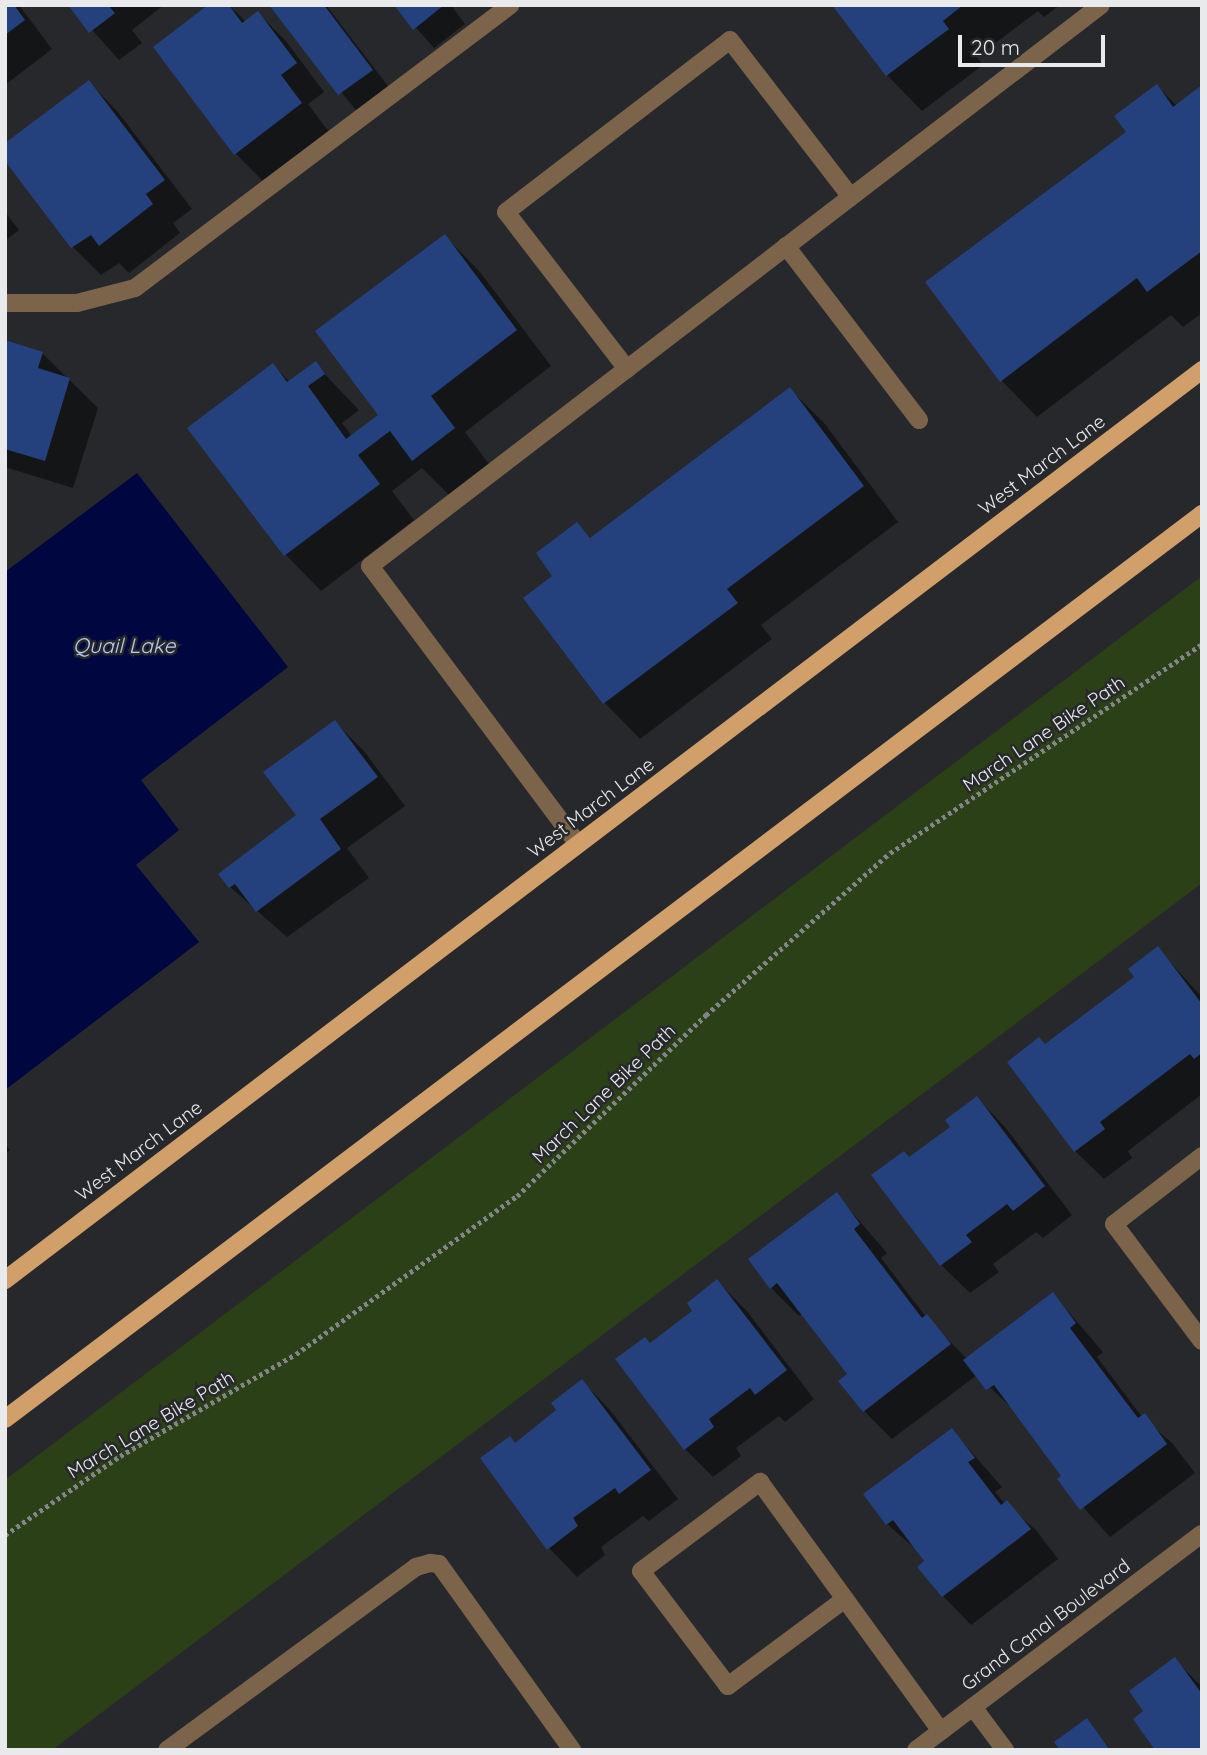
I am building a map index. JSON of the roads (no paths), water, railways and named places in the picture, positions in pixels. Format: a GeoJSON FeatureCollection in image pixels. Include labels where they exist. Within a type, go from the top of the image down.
{"type":"FeatureCollection","features":[{"type":"Feature","properties":{"kind":"main road","name":"West March Lane"},"geometry":{"type":"LineString","coordinates":[[5,1280],[1202,370]]}},
{"type":"Feature","properties":{"kind":"main road"},"geometry":{"type":"LineString","coordinates":[[5,1419],[1202,514]]}},
{"type":"Feature","properties":{"kind":"street"},"geometry":{"type":"LineString","coordinates":[[5,303],[77,303],[135,288],[510,5]]}},
{"type":"Feature","properties":{"kind":"street"},"geometry":{"type":"LineString","coordinates":[[578,844],[370,566],[1101,5]]}},
{"type":"Feature","properties":{"kind":"street"},"geometry":{"type":"LineString","coordinates":[[627,369],[506,212],[730,40],[851,197]]}},
{"type":"Feature","properties":{"kind":"street"},"geometry":{"type":"LineString","coordinates":[[786,246],[919,420]]}},
{"type":"Feature","properties":{"kind":"street"},"geometry":{"type":"LineString","coordinates":[[1202,1156],[1114,1224],[1202,1340]]}},
{"type":"Feature","properties":{"kind":"street"},"geometry":{"type":"LineString","coordinates":[[845,1600],[728,1686],[642,1572],[760,1482],[941,1731]]}},
{"type":"Feature","properties":{"kind":"street","name":"Grand Canal Boulevard"},"geometry":{"type":"LineString","coordinates":[[916,1750],[1202,1534]]}},
{"type":"Feature","properties":{"kind":"street"},"geometry":{"type":"LineString","coordinates":[[167,1750],[416,1567],[430,1563],[439,1564],[572,1750]]}},
{"type":"Feature","properties":{"kind":"street"},"geometry":{"type":"LineString","coordinates":[[973,1707],[1005,1750]]}},
{"type":"Feature","properties":{"kind":"water","name":"Quail Lake"},"geometry":{"type":"Polygon","coordinates":[[[137,473],[288,667],[141,780],[179,830],[136,865],[199,942],[5,1090],[5,572],[137,473]]]}}]}
